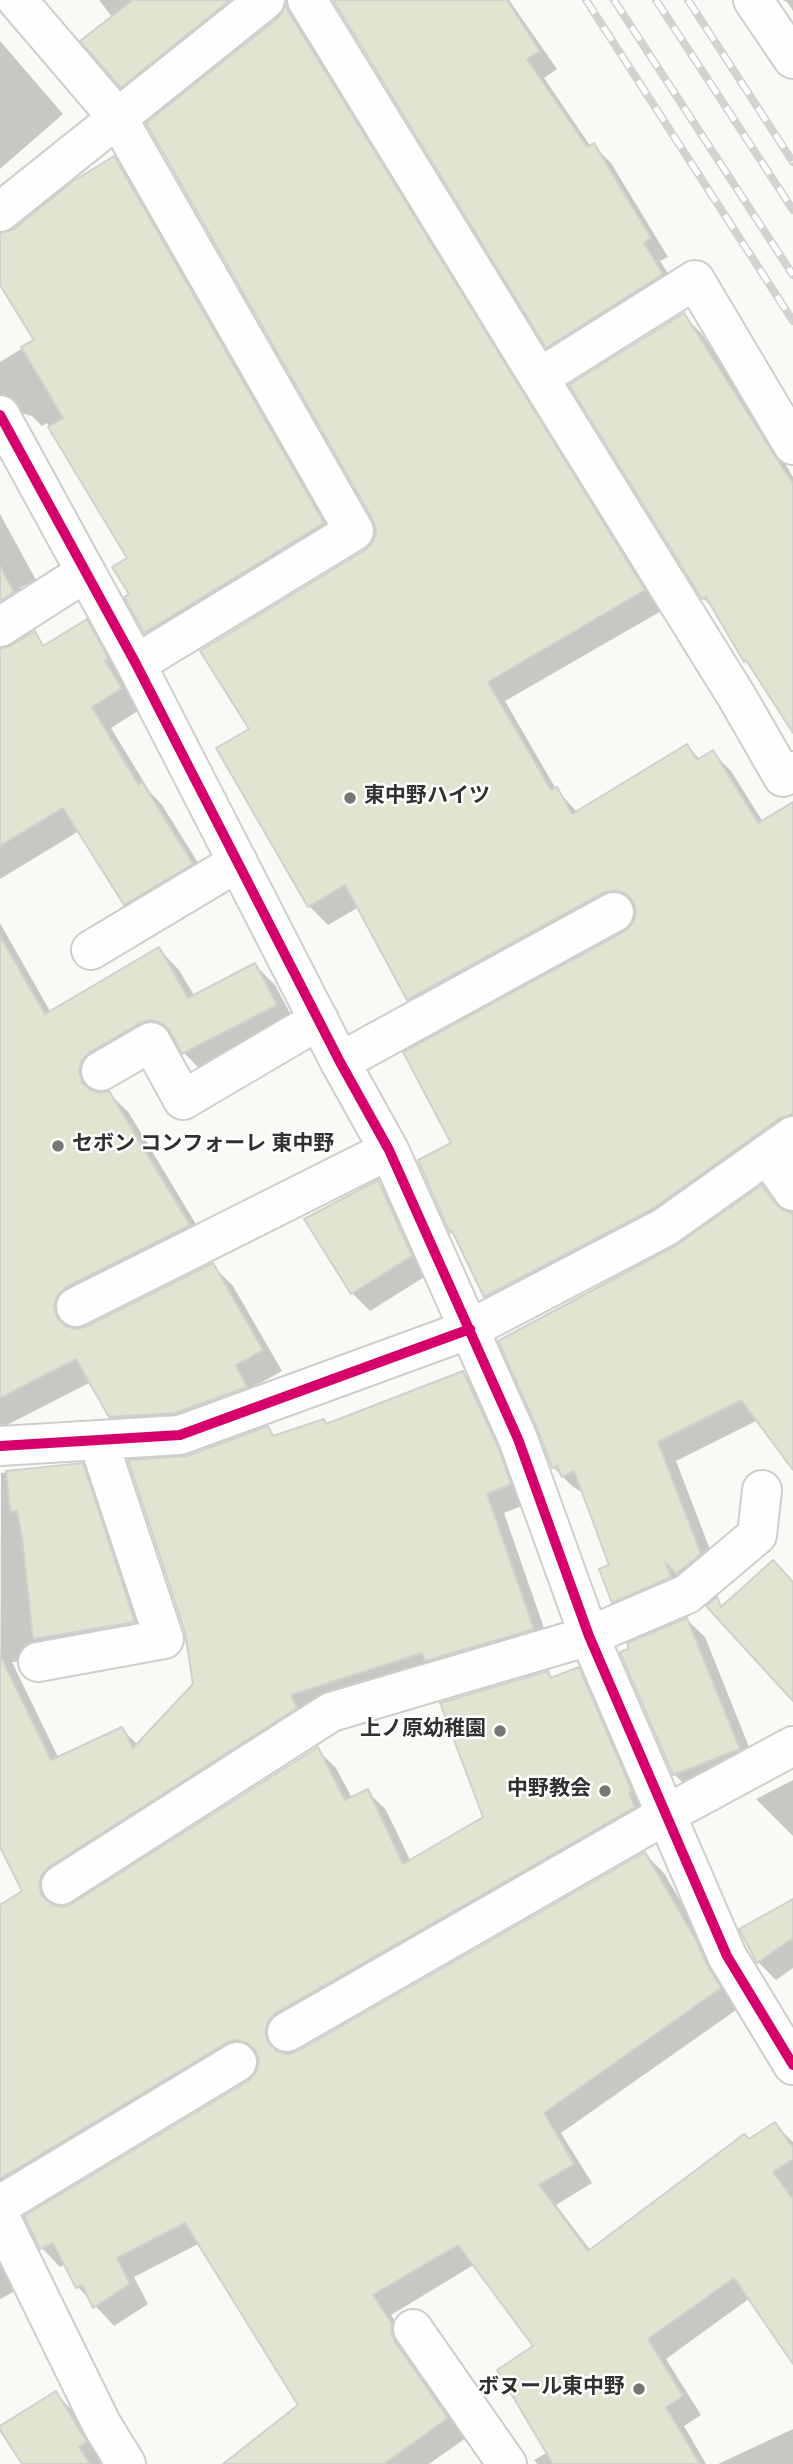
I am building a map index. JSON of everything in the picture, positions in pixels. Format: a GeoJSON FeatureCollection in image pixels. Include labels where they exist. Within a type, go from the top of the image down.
{"type":"FeatureCollection","features":[{"type":"Feature","properties":{"kind":"street"},"geometry":{"type":"LineString","coordinates":[[17,0],[117,117],[354,531],[136,664]]}},
{"type":"Feature","properties":{"kind":"street"},"geometry":{"type":"LineString","coordinates":[[0,212],[265,0]]}},
{"type":"Feature","properties":{"kind":"street"},"geometry":{"type":"LineString","coordinates":[[307,0],[737,697],[783,777],[793,771]]}},
{"type":"Feature","properties":{"kind":"street"},"geometry":{"type":"LineString","coordinates":[[753,0],[793,59]]}},
{"type":"Feature","properties":{"kind":"street"},"geometry":{"type":"LineString","coordinates":[[539,378],[695,281],[793,445]]}},
{"type":"Feature","properties":{"kind":"street"},"geometry":{"type":"LineString","coordinates":[[0,415],[136,664],[340,1062],[389,1150],[519,1439],[589,1636],[727,1956],[791,2056]]}},
{"type":"Feature","properties":{"kind":"street"},"geometry":{"type":"LineString","coordinates":[[0,627],[86,572]]}},
{"type":"Feature","properties":{"kind":"street"},"geometry":{"type":"LineString","coordinates":[[92,950],[238,862]]}},
{"type":"Feature","properties":{"kind":"street"},"geometry":{"type":"LineString","coordinates":[[340,1062],[614,912]]}},
{"type":"Feature","properties":{"kind":"street"},"geometry":{"type":"LineString","coordinates":[[101,1071],[151,1042],[183,1100],[319,1020]]}},
{"type":"Feature","properties":{"kind":"street"},"geometry":{"type":"LineString","coordinates":[[0,1446],[180,1435],[470,1329],[665,1227],[780,1145],[793,1191]]}},
{"type":"Feature","properties":{"kind":"street"},"geometry":{"type":"LineString","coordinates":[[76,1307],[389,1150]]}},
{"type":"Feature","properties":{"kind":"street"},"geometry":{"type":"LineString","coordinates":[[38,1661],[164,1639],[98,1440]]}},
{"type":"Feature","properties":{"kind":"street"},"geometry":{"type":"LineString","coordinates":[[61,1885],[331,1712],[589,1636],[687,1594],[757,1535],[762,1490]]}},
{"type":"Feature","properties":{"kind":"street"},"geometry":{"type":"LineString","coordinates":[[287,2032],[667,1814],[793,1746]]}},
{"type":"Feature","properties":{"kind":"street"},"geometry":{"type":"LineString","coordinates":[[0,2205],[237,2063]]}},
{"type":"Feature","properties":{"kind":"street"},"geometry":{"type":"LineString","coordinates":[[0,2217],[102,2426],[126,2464]]}},
{"type":"Feature","properties":{"kind":"street"},"geometry":{"type":"LineString","coordinates":[[413,2329],[507,2464]]}},
{"type":"Feature","properties":{"kind":"building"},"geometry":{"type":"Polygon","coordinates":[[[133,0],[230,0],[121,88],[80,41],[133,0]]]}},
{"type":"Feature","properties":{"kind":"building"},"geometry":{"type":"Polygon","coordinates":[[[333,0],[507,0],[540,51],[527,59],[587,147],[594,143],[651,238],[644,243],[663,274],[546,348],[333,0]]]}},
{"type":"Feature","properties":{"kind":"building"},"geometry":{"type":"Polygon","coordinates":[[[286,4],[645,590],[488,682],[551,790],[557,787],[572,814],[687,744],[697,760],[713,750],[758,823],[793,802],[793,1114],[780,1118],[654,1208],[484,1297],[452,1231],[450,1233],[418,1160],[451,1143],[403,1052],[625,931],[633,923],[636,912],[633,901],[625,893],[614,890],[603,893],[407,1000],[345,885],[308,907],[216,748],[249,729],[200,651],[365,550],[373,542],[376,532],[373,520],[146,123],[279,17],[286,4]]]}},
{"type":"Feature","properties":{"kind":"building"},"geometry":{"type":"Polygon","coordinates":[[[114,156],[324,523],[144,633],[124,597],[129,594],[112,567],[127,558],[48,427],[63,418],[21,347],[34,340],[0,285],[0,233],[14,229],[72,182],[114,156]]]}},
{"type":"Feature","properties":{"kind":"building"},"geometry":{"type":"Polygon","coordinates":[[[684,313],[793,484],[793,733],[746,660],[744,662],[706,597],[702,599],[569,385],[684,313]]]}},
{"type":"Feature","properties":{"kind":"building"},"geometry":{"type":"Polygon","coordinates":[[[0,566],[14,592],[0,601],[0,566]]]}},
{"type":"Feature","properties":{"kind":"building"},"geometry":{"type":"Polygon","coordinates":[[[87,619],[108,658],[105,661],[122,688],[92,707],[138,784],[142,782],[193,864],[124,905],[63,808],[0,846],[0,649],[35,631],[43,646],[87,619]]]}},
{"type":"Feature","properties":{"kind":"building"},"geometry":{"type":"Polygon","coordinates":[[[0,936],[45,1014],[159,947],[188,998],[255,963],[277,1005],[182,1054],[170,1031],[162,1023],[150,1020],[90,1052],[82,1060],[79,1070],[82,1083],[100,1093],[109,1091],[190,1225],[66,1287],[57,1296],[54,1306],[57,1317],[65,1326],[75,1329],[85,1327],[213,1263],[263,1350],[236,1365],[247,1387],[175,1413],[109,1417],[76,1359],[0,1398],[0,936]]]}},
{"type":"Feature","properties":{"kind":"building"},"geometry":{"type":"Polygon","coordinates":[[[378,1180],[412,1256],[351,1294],[304,1219],[378,1180]]]}},
{"type":"Feature","properties":{"kind":"building"},"geometry":{"type":"Polygon","coordinates":[[[762,1185],[776,1204],[793,1213],[793,1470],[741,1400],[658,1442],[701,1554],[676,1574],[665,1562],[671,1577],[612,1603],[599,1569],[609,1565],[574,1471],[562,1477],[557,1466],[552,1468],[498,1341],[675,1246],[762,1185]]]}},
{"type":"Feature","properties":{"kind":"building"},"geometry":{"type":"Polygon","coordinates":[[[463,1371],[498,1447],[511,1484],[487,1494],[534,1629],[425,1661],[422,1653],[291,1695],[297,1708],[49,1867],[41,1876],[39,1885],[42,1896],[52,1905],[63,1907],[73,1903],[318,1747],[345,1800],[368,1789],[403,1864],[483,1817],[440,1703],[548,1671],[551,1678],[579,1667],[632,1791],[629,1793],[635,1807],[276,2013],[268,2022],[265,2031],[268,2042],[277,2051],[288,2054],[298,2051],[645,1852],[721,1988],[544,2113],[574,2164],[539,2185],[588,2251],[744,2134],[749,2139],[775,2122],[793,2148],[793,2159],[773,2172],[793,2199],[793,2364],[734,2278],[648,2339],[683,2396],[666,2407],[700,2464],[553,2464],[497,2370],[533,2346],[458,2245],[373,2295],[392,2323],[391,2332],[395,2342],[448,2418],[384,2464],[223,2464],[298,2405],[185,2223],[117,2258],[130,2284],[93,2308],[82,2285],[76,2288],[53,2243],[40,2249],[24,2216],[248,2081],[256,2072],[259,2061],[255,2050],[247,2043],[236,2040],[226,2043],[0,2179],[0,1905],[22,1891],[0,1847],[0,1655],[51,1760],[122,1727],[133,1748],[193,1684],[185,1632],[128,1460],[187,1456],[268,1426],[273,1436],[324,1419],[326,1424],[463,1371]]]}},
{"type":"Feature","properties":{"kind":"building"},"geometry":{"type":"Polygon","coordinates":[[[83,1463],[135,1622],[33,1639],[22,1537],[17,1511],[10,1512],[6,1471],[83,1463]]]}},
{"type":"Feature","properties":{"kind":"building"},"geometry":{"type":"Polygon","coordinates":[[[773,1560],[793,1582],[793,1701],[706,1606],[717,1597],[721,1607],[773,1560]]]}},
{"type":"Feature","properties":{"kind":"building"},"geometry":{"type":"Polygon","coordinates":[[[687,1618],[740,1749],[673,1775],[620,1652],[629,1649],[627,1643],[687,1618]]]}},
{"type":"Feature","properties":{"kind":"building"},"geometry":{"type":"Polygon","coordinates":[[[793,1899],[793,1938],[757,1963],[739,1929],[793,1899]]]}},
{"type":"Feature","properties":{"kind":"building"},"geometry":{"type":"Polygon","coordinates":[[[56,2391],[87,2442],[79,2447],[90,2464],[22,2464],[0,2426],[56,2391]]]}},
{"type":"Feature","properties":{"kind":"railway"},"geometry":{"type":"LineString","coordinates":[[586,0],[793,321]]}},
{"type":"Feature","properties":{"kind":"railway"},"geometry":{"type":"LineString","coordinates":[[614,0],[793,275]]}},
{"type":"Feature","properties":{"kind":"railway"},"geometry":{"type":"LineString","coordinates":[[656,0],[793,210]]}},
{"type":"Feature","properties":{"kind":"railway"},"geometry":{"type":"LineString","coordinates":[[688,0],[793,162]]}},
{"type":"Feature","properties":{"kind":"cycle path"},"geometry":{"type":"LineString","coordinates":[[0,415],[136,664],[340,1062],[389,1150],[518,1439],[589,1636],[727,1956],[793,2065]]}},
{"type":"Feature","properties":{"kind":"cycle path"},"geometry":{"type":"LineString","coordinates":[[0,1446],[180,1435],[470,1329]]}},
{"type":"Feature","properties":{"kind":"place","name":"東中野ハイツ"},"geometry":{"type":"Point","coordinates":[350,798]}},
{"type":"Feature","properties":{"kind":"place","name":"セボン コンフォーレ 東中野"},"geometry":{"type":"Point","coordinates":[58,1146]}},
{"type":"Feature","properties":{"kind":"place","name":"上ノ原幼稚園"},"geometry":{"type":"Point","coordinates":[500,1731]}},
{"type":"Feature","properties":{"kind":"place","name":"中野教会"},"geometry":{"type":"Point","coordinates":[605,1791]}},
{"type":"Feature","properties":{"kind":"place","name":"ボヌール東中野"},"geometry":{"type":"Point","coordinates":[639,2389]}}]}
